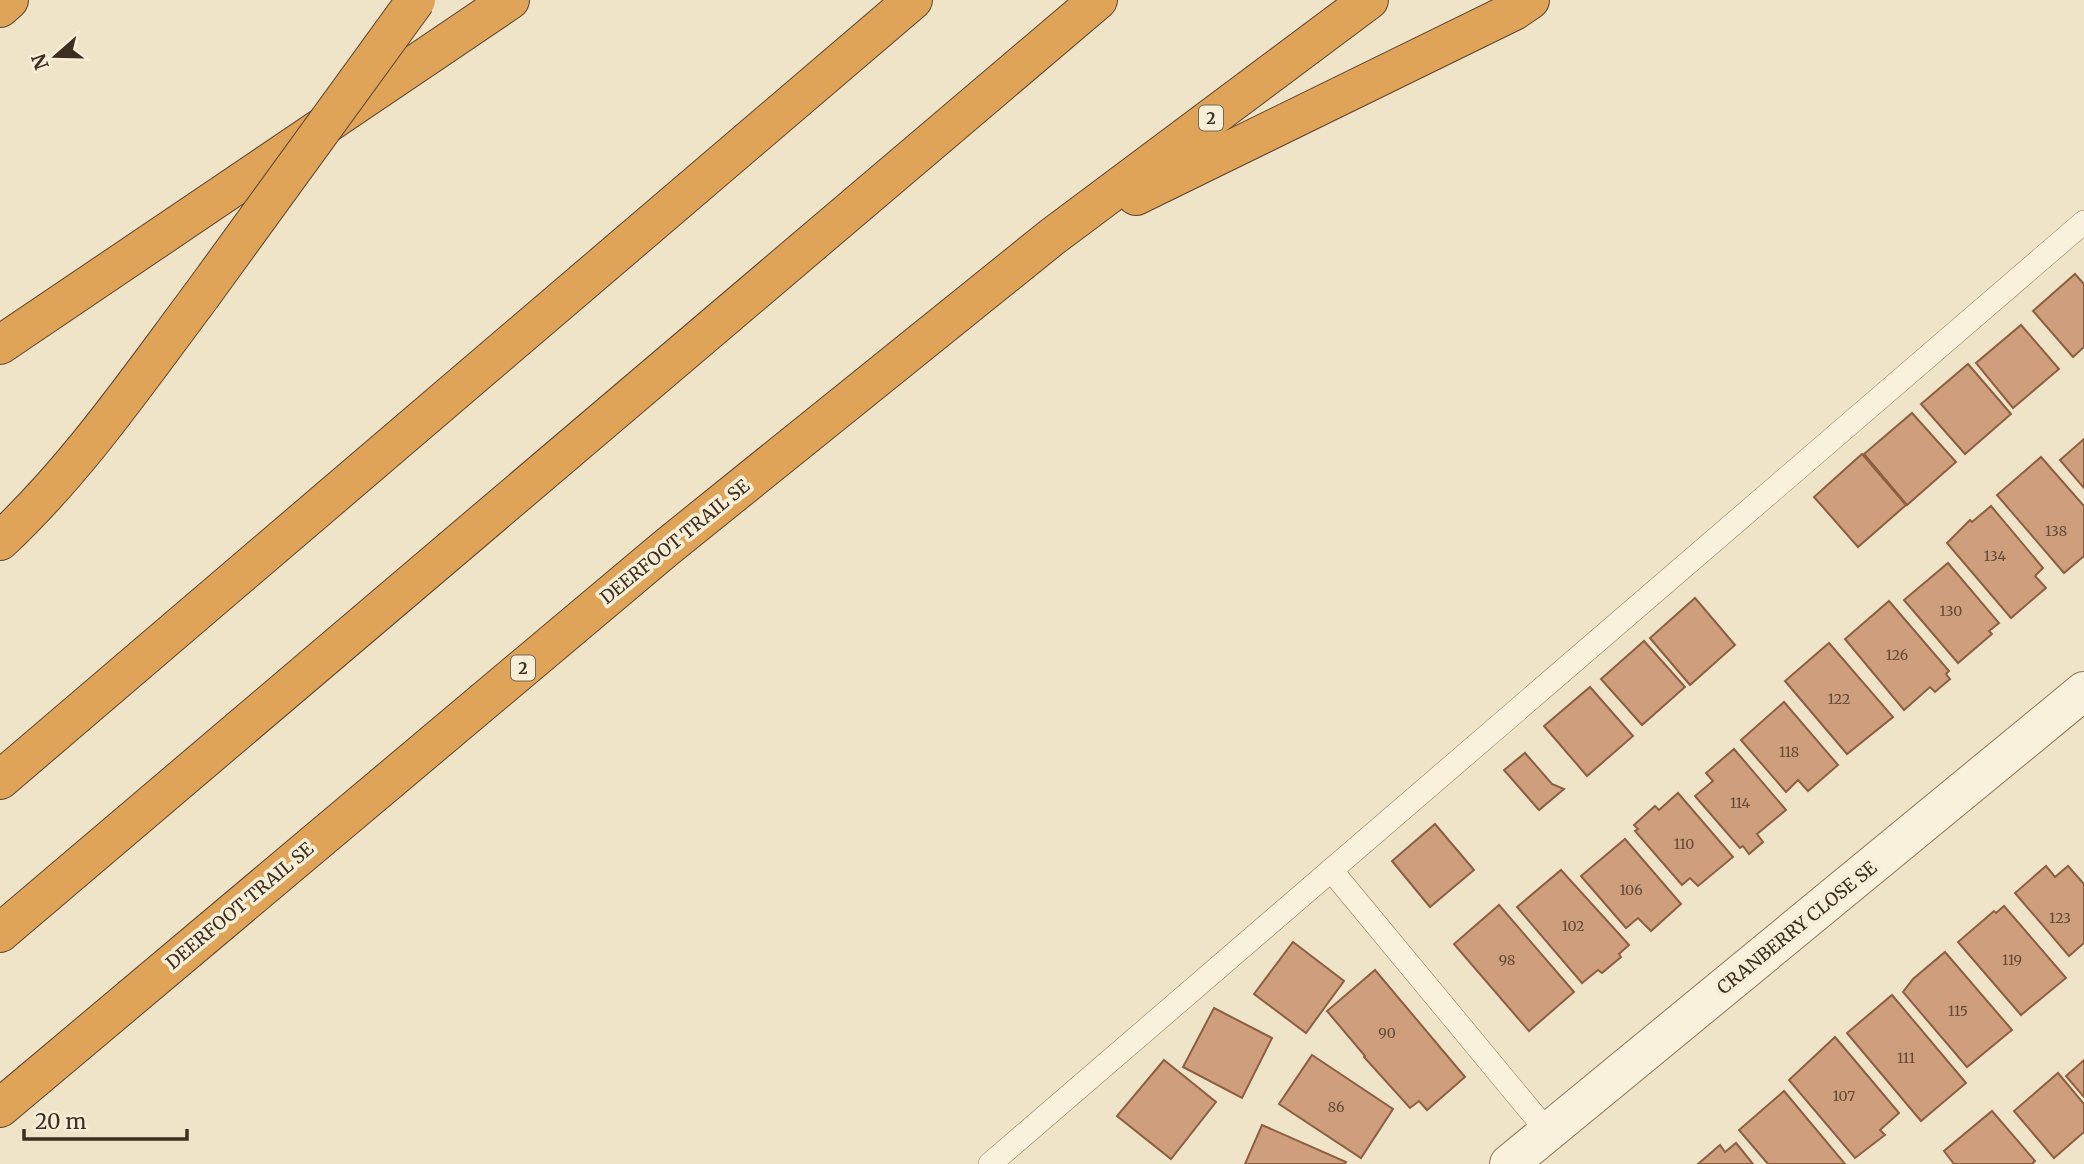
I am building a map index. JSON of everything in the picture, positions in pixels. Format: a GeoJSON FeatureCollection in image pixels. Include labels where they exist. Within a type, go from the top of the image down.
{"type":"FeatureCollection","features":[{"type":"Feature","properties":{"kind":"highway"},"geometry":{"type":"LineString","coordinates":[[0,8],[9,0]]}},
{"type":"Feature","properties":{"kind":"highway"},"geometry":{"type":"LineString","coordinates":[[0,541],[34,510],[81,453],[201,296],[416,0]]}},
{"type":"Feature","properties":{"kind":"highway"},"geometry":{"type":"LineString","coordinates":[[0,345],[510,0]]}},
{"type":"Feature","properties":{"kind":"highway"},"geometry":{"type":"LineString","coordinates":[[0,780],[912,0]]}},
{"type":"Feature","properties":{"kind":"highway"},"geometry":{"type":"LineString","coordinates":[[0,933],[1098,0]]}},
{"type":"Feature","properties":{"kind":"highway","name":"DEERFOOT TRAIL SE"},"geometry":{"type":"LineString","coordinates":[[0,1108],[666,548],[1052,237],[1369,0]]}},
{"type":"Feature","properties":{"kind":"highway"},"geometry":{"type":"LineString","coordinates":[[1052,237],[1514,11],[1530,0]]}},
{"type":"Feature","properties":{"kind":"street","name":"CRANBERRY CLOSE SE"},"geometry":{"type":"LineString","coordinates":[[1510,1164],[2084,691]]}},
{"type":"Feature","properties":{"kind":"lane"},"geometry":{"type":"LineString","coordinates":[[990,1164],[2084,222]]}},
{"type":"Feature","properties":{"kind":"lane"},"geometry":{"type":"LineString","coordinates":[[1331,870],[1548,1132]]}},
{"type":"Feature","properties":{"kind":"building"},"geometry":{"type":"Polygon","coordinates":[[[2075,274],[2084,284],[2084,347],[2073,357],[2033,311],[2075,274]]]}},
{"type":"Feature","properties":{"kind":"building"},"geometry":{"type":"Polygon","coordinates":[[[2021,325],[2059,369],[2013,408],[1976,363],[2021,325]]]}},
{"type":"Feature","properties":{"kind":"building"},"geometry":{"type":"Polygon","coordinates":[[[1968,364],[2011,414],[1965,454],[1921,404],[1968,364]]]}},
{"type":"Feature","properties":{"kind":"building"},"geometry":{"type":"Polygon","coordinates":[[[1912,413],[1956,462],[1907,505],[1864,454],[1912,413]]]}},
{"type":"Feature","properties":{"kind":"building"},"geometry":{"type":"Polygon","coordinates":[[[2084,439],[2084,488],[2060,460],[2084,439]]]}},
{"type":"Feature","properties":{"kind":"building"},"geometry":{"type":"Polygon","coordinates":[[[1862,454],[1906,505],[1858,547],[1814,497],[1862,454]]]}},
{"type":"Feature","properties":{"kind":"building"},"geometry":{"type":"Polygon","coordinates":[[[2041,457],[2084,506],[2084,556],[2064,573],[1997,495],[2041,457]]]}},
{"type":"Feature","properties":{"kind":"building"},"geometry":{"type":"Polygon","coordinates":[[[1991,506],[2043,568],[2035,576],[2046,588],[2011,618],[1947,543],[1970,520],[1972,522],[1991,506]]]}},
{"type":"Feature","properties":{"kind":"building"},"geometry":{"type":"Polygon","coordinates":[[[1948,563],[1999,623],[1989,631],[1992,634],[1958,663],[1904,600],[1948,563]]]}},
{"type":"Feature","properties":{"kind":"building"},"geometry":{"type":"Polygon","coordinates":[[[1695,598],[1735,645],[1690,685],[1650,638],[1695,598]]]}},
{"type":"Feature","properties":{"kind":"building"},"geometry":{"type":"Polygon","coordinates":[[[1889,601],[1949,671],[1946,674],[1950,679],[1935,692],[1930,687],[1904,710],[1845,639],[1889,601]]]}},
{"type":"Feature","properties":{"kind":"building"},"geometry":{"type":"Polygon","coordinates":[[[1644,641],[1685,687],[1642,725],[1601,679],[1644,641]]]}},
{"type":"Feature","properties":{"kind":"building"},"geometry":{"type":"Polygon","coordinates":[[[1829,643],[1893,717],[1847,754],[1785,681],[1829,643]]]}},
{"type":"Feature","properties":{"kind":"building"},"geometry":{"type":"Polygon","coordinates":[[[1590,687],[1633,736],[1587,776],[1544,726],[1590,687]]]}},
{"type":"Feature","properties":{"kind":"building"},"geometry":{"type":"Polygon","coordinates":[[[1784,702],[1838,765],[1808,791],[1798,780],[1786,792],[1741,740],[1784,702]]]}},
{"type":"Feature","properties":{"kind":"building"},"geometry":{"type":"Polygon","coordinates":[[[1734,749],[1786,810],[1757,834],[1763,842],[1749,854],[1743,846],[1740,848],[1695,796],[1713,781],[1706,773],[1734,749]]]}},
{"type":"Feature","properties":{"kind":"building"},"geometry":{"type":"Polygon","coordinates":[[[1525,753],[1552,784],[1564,789],[1539,810],[1504,770],[1525,753]]]}},
{"type":"Feature","properties":{"kind":"building"},"geometry":{"type":"Polygon","coordinates":[[[1678,793],[1733,857],[1698,886],[1690,878],[1682,885],[1635,831],[1638,829],[1634,825],[1655,806],[1659,810],[1678,793]]]}},
{"type":"Feature","properties":{"kind":"building"},"geometry":{"type":"Polygon","coordinates":[[[1435,824],[1474,870],[1430,907],[1392,861],[1435,824]]]}},
{"type":"Feature","properties":{"kind":"building"},"geometry":{"type":"Polygon","coordinates":[[[1625,839],[1681,904],[1651,931],[1638,918],[1626,928],[1581,876],[1625,839]]]}},
{"type":"Feature","properties":{"kind":"building"},"geometry":{"type":"Polygon","coordinates":[[[2046,866],[2055,877],[2068,866],[2084,884],[2084,943],[2069,956],[2015,893],[2046,866]]]}},
{"type":"Feature","properties":{"kind":"building"},"geometry":{"type":"Polygon","coordinates":[[[1561,870],[1629,945],[1619,954],[1621,957],[1602,973],[1598,970],[1582,983],[1517,907],[1561,870]]]}},
{"type":"Feature","properties":{"kind":"building"},"geometry":{"type":"Polygon","coordinates":[[[1499,905],[1574,992],[1529,1031],[1454,944],[1499,905]]]}},
{"type":"Feature","properties":{"kind":"building"},"geometry":{"type":"Polygon","coordinates":[[[2004,906],[2066,978],[2021,1015],[1958,942],[1994,911],[1996,913],[2004,906]]]}},
{"type":"Feature","properties":{"kind":"building"},"geometry":{"type":"Polygon","coordinates":[[[1293,942],[1344,981],[1306,1033],[1254,994],[1293,942]]]}},
{"type":"Feature","properties":{"kind":"building"},"geometry":{"type":"Polygon","coordinates":[[[1945,952],[2012,1030],[1967,1067],[1903,992],[1913,979],[1945,952]]]}},
{"type":"Feature","properties":{"kind":"building"},"geometry":{"type":"Polygon","coordinates":[[[1375,970],[1465,1077],[1427,1110],[1419,1101],[1410,1108],[1327,1011],[1375,970]]]}},
{"type":"Feature","properties":{"kind":"building"},"geometry":{"type":"Polygon","coordinates":[[[1892,995],[1966,1083],[1921,1121],[1847,1033],[1892,995]]]}},
{"type":"Feature","properties":{"kind":"building"},"geometry":{"type":"Polygon","coordinates":[[[1214,1008],[1272,1038],[1242,1098],[1183,1067],[1214,1008]]]}},
{"type":"Feature","properties":{"kind":"building"},"geometry":{"type":"Polygon","coordinates":[[[1835,1037],[1899,1113],[1880,1130],[1885,1135],[1855,1158],[1789,1080],[1835,1037]]]}},
{"type":"Feature","properties":{"kind":"building"},"geometry":{"type":"Polygon","coordinates":[[[1312,1055],[1393,1109],[1361,1158],[1279,1104],[1312,1055]]]}},
{"type":"Feature","properties":{"kind":"building"},"geometry":{"type":"Polygon","coordinates":[[[1164,1060],[1216,1102],[1171,1159],[1117,1116],[1164,1060]]]}},
{"type":"Feature","properties":{"kind":"building"},"geometry":{"type":"Polygon","coordinates":[[[2084,1060],[2084,1097],[2066,1076],[2084,1060]]]}},
{"type":"Feature","properties":{"kind":"building"},"geometry":{"type":"Polygon","coordinates":[[[2058,1073],[2084,1104],[2084,1132],[2054,1158],[2014,1111],[2058,1073]]]}},
{"type":"Feature","properties":{"kind":"building"},"geometry":{"type":"Polygon","coordinates":[[[1784,1091],[1845,1164],[1768,1164],[1739,1130],[1784,1091]]]}},
{"type":"Feature","properties":{"kind":"building"},"geometry":{"type":"Polygon","coordinates":[[[1992,1111],[2035,1161],[2032,1164],[1954,1164],[1944,1151],[1992,1111]]]}},
{"type":"Feature","properties":{"kind":"building"},"geometry":{"type":"Polygon","coordinates":[[[1262,1125],[1346,1162],[1245,1164],[1262,1125]]]}},
{"type":"Feature","properties":{"kind":"building"},"geometry":{"type":"Polygon","coordinates":[[[1736,1143],[1753,1164],[1698,1164],[1720,1145],[1725,1152],[1736,1143]]]}}]}
